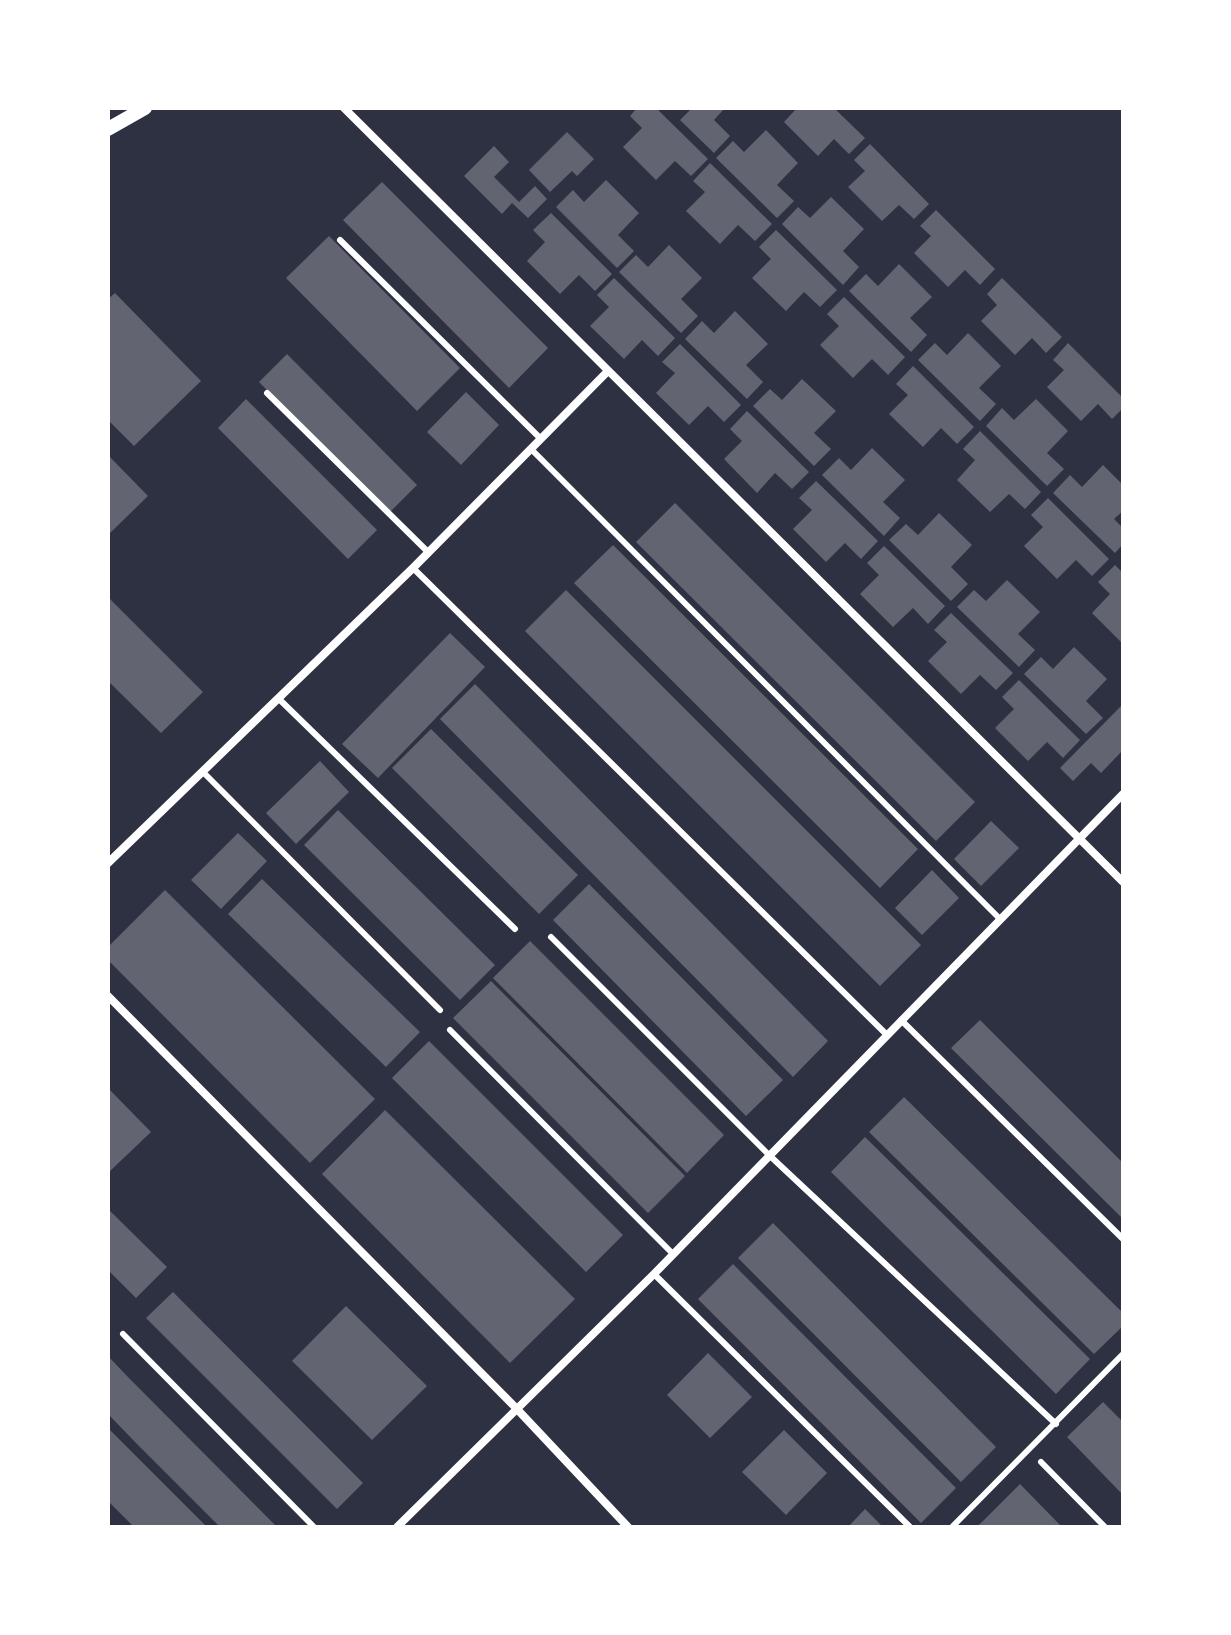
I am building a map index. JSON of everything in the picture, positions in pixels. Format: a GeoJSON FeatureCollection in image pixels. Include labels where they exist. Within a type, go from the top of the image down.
{"type":"FeatureCollection","features":[{"type":"Feature","properties":{"kind":"street"},"geometry":{"type":"LineString","coordinates":[[108,129],[145,108]]}},
{"type":"Feature","properties":{"kind":"street"},"geometry":{"type":"LineString","coordinates":[[344,108],[1123,882]]}},
{"type":"Feature","properties":{"kind":"street"},"geometry":{"type":"LineString","coordinates":[[108,863],[429,553],[607,372]]}},
{"type":"Feature","properties":{"kind":"street"},"geometry":{"type":"LineString","coordinates":[[397,1527],[654,1274],[1123,794]]}},
{"type":"Feature","properties":{"kind":"street"},"geometry":{"type":"LineString","coordinates":[[108,996],[516,1408],[628,1527]]}},
{"type":"Feature","properties":{"kind":"lane"},"geometry":{"type":"LineString","coordinates":[[340,240],[541,439]]}},
{"type":"Feature","properties":{"kind":"lane"},"geometry":{"type":"LineString","coordinates":[[267,393],[429,553]]}},
{"type":"Feature","properties":{"kind":"lane"},"geometry":{"type":"LineString","coordinates":[[531,449],[1000,919]]}},
{"type":"Feature","properties":{"kind":"lane"},"geometry":{"type":"LineString","coordinates":[[413,568],[886,1034]]}},
{"type":"Feature","properties":{"kind":"lane"},"geometry":{"type":"LineString","coordinates":[[278,698],[515,929]]}},
{"type":"Feature","properties":{"kind":"lane"},"geometry":{"type":"LineString","coordinates":[[203,772],[440,1010]]}},
{"type":"Feature","properties":{"kind":"lane"},"geometry":{"type":"LineString","coordinates":[[551,937],[769,1155],[1056,1424]]}},
{"type":"Feature","properties":{"kind":"lane"},"geometry":{"type":"LineString","coordinates":[[901,1020],[1123,1239]]}},
{"type":"Feature","properties":{"kind":"lane"},"geometry":{"type":"LineString","coordinates":[[450,1030],[673,1254]]}},
{"type":"Feature","properties":{"kind":"lane"},"geometry":{"type":"LineString","coordinates":[[654,1274],[910,1527]]}},
{"type":"Feature","properties":{"kind":"lane"},"geometry":{"type":"LineString","coordinates":[[123,1334],[314,1527]]}},
{"type":"Feature","properties":{"kind":"lane"},"geometry":{"type":"LineString","coordinates":[[952,1527],[1123,1354]]}},
{"type":"Feature","properties":{"kind":"lane"},"geometry":{"type":"LineString","coordinates":[[1041,1462],[1105,1527]]}},
{"type":"Feature","properties":{"kind":"building"},"geometry":{"type":"Polygon","coordinates":[[[637,108],[656,108],[708,159],[691,176],[675,161],[656,180],[623,147],[642,128],[630,116],[637,108]]]}},
{"type":"Feature","properties":{"kind":"building"},"geometry":{"type":"Polygon","coordinates":[[[692,108],[725,108],[714,120],[730,136],[714,153],[680,120],[692,108]]]}},
{"type":"Feature","properties":{"kind":"building"},"geometry":{"type":"Polygon","coordinates":[[[797,108],[834,108],[865,138],[849,154],[834,139],[818,156],[784,122],[797,108]]]}},
{"type":"Feature","properties":{"kind":"building"},"geometry":{"type":"Polygon","coordinates":[[[766,130],[798,163],[777,185],[794,201],[777,218],[716,158],[733,141],[744,152],[766,130]]]}},
{"type":"Feature","properties":{"kind":"building"},"geometry":{"type":"Polygon","coordinates":[[[567,132],[594,159],[577,176],[572,171],[550,192],[529,170],[567,132]]]}},
{"type":"Feature","properties":{"kind":"building"},"geometry":{"type":"Polygon","coordinates":[[[870,144],[929,204],[914,219],[899,205],[882,221],[848,187],[865,171],[854,160],[870,144]]]}},
{"type":"Feature","properties":{"kind":"building"},"geometry":{"type":"Polygon","coordinates":[[[494,146],[509,162],[494,177],[519,202],[535,186],[547,199],[528,218],[512,203],[502,214],[464,176],[494,146]]]}},
{"type":"Feature","properties":{"kind":"building"},"geometry":{"type":"Polygon","coordinates":[[[710,163],[772,224],[755,241],[738,225],[720,244],[686,211],[705,192],[693,181],[710,163]]]}},
{"type":"Feature","properties":{"kind":"building"},"geometry":{"type":"Polygon","coordinates":[[[606,180],[639,213],[618,235],[634,251],[617,268],[556,207],[573,190],[584,202],[606,180]]]}},
{"type":"Feature","properties":{"kind":"building"},"geometry":{"type":"Polygon","coordinates":[[[382,182],[548,348],[509,388],[343,220],[382,182]]]}},
{"type":"Feature","properties":{"kind":"building"},"geometry":{"type":"Polygon","coordinates":[[[831,197],[864,229],[843,251],[859,267],[843,285],[782,224],[798,207],[810,218],[831,197]]]}},
{"type":"Feature","properties":{"kind":"building"},"geometry":{"type":"Polygon","coordinates":[[[936,210],[995,269],[980,285],[965,270],[948,287],[914,253],[931,236],[920,226],[936,210]]]}},
{"type":"Feature","properties":{"kind":"building"},"geometry":{"type":"Polygon","coordinates":[[[551,213],[612,274],[595,291],[579,275],[560,294],[527,261],[545,242],[533,230],[551,213]]]}},
{"type":"Feature","properties":{"kind":"building"},"geometry":{"type":"Polygon","coordinates":[[[776,230],[837,290],[820,307],[804,292],[786,311],[752,278],[771,259],[759,247],[776,230]]]}},
{"type":"Feature","properties":{"kind":"building"},"geometry":{"type":"Polygon","coordinates":[[[329,236],[460,368],[417,411],[286,278],[329,236]]]}},
{"type":"Feature","properties":{"kind":"building"},"geometry":{"type":"Polygon","coordinates":[[[669,245],[702,278],[681,299],[698,316],[681,333],[619,272],[636,255],[648,267],[669,245]]]}},
{"type":"Feature","properties":{"kind":"building"},"geometry":{"type":"Polygon","coordinates":[[[899,264],[932,297],[910,318],[927,335],[911,352],[849,291],[866,274],[878,286],[899,264]]]}},
{"type":"Feature","properties":{"kind":"building"},"geometry":{"type":"Polygon","coordinates":[[[614,278],[675,338],[658,356],[642,340],[624,359],[590,326],[609,307],[597,295],[614,278]]]}},
{"type":"Feature","properties":{"kind":"building"},"geometry":{"type":"Polygon","coordinates":[[[1002,278],[1062,337],[1046,353],[1032,338],[1015,355],[981,321],[997,305],[987,294],[1002,278]]]}},
{"type":"Feature","properties":{"kind":"building"},"geometry":{"type":"Polygon","coordinates":[[[115,293],[201,381],[134,446],[108,420],[108,299],[115,293]]]}},
{"type":"Feature","properties":{"kind":"building"},"geometry":{"type":"Polygon","coordinates":[[[844,297],[905,357],[888,375],[872,359],[853,378],[820,345],[839,326],[827,314],[844,297]]]}},
{"type":"Feature","properties":{"kind":"building"},"geometry":{"type":"Polygon","coordinates":[[[735,311],[768,344],[746,365],[763,382],[747,399],[685,339],[702,321],[714,333],[735,311]]]}},
{"type":"Feature","properties":{"kind":"building"},"geometry":{"type":"Polygon","coordinates":[[[968,333],[1001,366],[979,388],[996,404],[980,421],[918,360],[935,343],[947,355],[968,333]]]}},
{"type":"Feature","properties":{"kind":"building"},"geometry":{"type":"Polygon","coordinates":[[[1068,343],[1123,398],[1123,408],[1112,419],[1098,404],[1081,421],[1047,387],[1064,370],[1053,360],[1068,343]]]}},
{"type":"Feature","properties":{"kind":"building"},"geometry":{"type":"Polygon","coordinates":[[[680,344],[741,405],[724,422],[708,406],[689,425],[656,393],[675,373],[662,362],[680,344]]]}},
{"type":"Feature","properties":{"kind":"building"},"geometry":{"type":"Polygon","coordinates":[[[287,354],[417,485],[389,513],[259,382],[287,354]]]}},
{"type":"Feature","properties":{"kind":"building"},"geometry":{"type":"Polygon","coordinates":[[[913,366],[974,427],[957,444],[941,428],[923,447],[889,414],[908,395],[896,384],[913,366]]]}},
{"type":"Feature","properties":{"kind":"building"},"geometry":{"type":"Polygon","coordinates":[[[802,379],[836,411],[814,433],[831,449],[814,466],[753,406],[770,389],[782,400],[802,379]]]}},
{"type":"Feature","properties":{"kind":"building"},"geometry":{"type":"Polygon","coordinates":[[[466,392],[499,425],[461,465],[427,432],[466,392]]]}},
{"type":"Feature","properties":{"kind":"building"},"geometry":{"type":"Polygon","coordinates":[[[246,399],[377,530],[348,559],[218,428],[246,399]]]}},
{"type":"Feature","properties":{"kind":"building"},"geometry":{"type":"Polygon","coordinates":[[[1036,399],[1068,431],[1047,453],[1064,469],[1047,486],[986,426],[1002,408],[1014,420],[1036,399]]]}},
{"type":"Feature","properties":{"kind":"building"},"geometry":{"type":"Polygon","coordinates":[[[747,411],[809,472],[792,489],[775,473],[757,493],[724,459],[742,441],[730,429],[747,411]]]}},
{"type":"Feature","properties":{"kind":"building"},"geometry":{"type":"Polygon","coordinates":[[[980,431],[1041,492],[1025,509],[1009,494],[990,512],[957,480],[975,460],[963,449],[980,431]]]}},
{"type":"Feature","properties":{"kind":"building"},"geometry":{"type":"Polygon","coordinates":[[[872,448],[905,480],[883,502],[900,518],[884,536],[822,475],[839,458],[851,470],[872,448]]]}},
{"type":"Feature","properties":{"kind":"building"},"geometry":{"type":"Polygon","coordinates":[[[108,455],[148,496],[108,535],[108,455]]]}},
{"type":"Feature","properties":{"kind":"building"},"geometry":{"type":"Polygon","coordinates":[[[1103,465],[1123,485],[1123,511],[1114,519],[1123,528],[1123,544],[1115,553],[1053,493],[1070,475],[1082,487],[1103,465]]]}},
{"type":"Feature","properties":{"kind":"building"},"geometry":{"type":"Polygon","coordinates":[[[816,481],[878,541],[861,559],[845,543],[826,562],[793,529],[812,510],[799,498],[816,481]]]}},
{"type":"Feature","properties":{"kind":"building"},"geometry":{"type":"Polygon","coordinates":[[[1048,498],[1109,559],[1092,576],[1076,560],[1057,579],[1024,546],[1043,527],[1031,515],[1048,498]]]}},
{"type":"Feature","properties":{"kind":"building"},"geometry":{"type":"Polygon","coordinates":[[[675,503],[975,802],[936,841],[636,542],[675,503]]]}},
{"type":"Feature","properties":{"kind":"building"},"geometry":{"type":"Polygon","coordinates":[[[939,513],[972,545],[951,567],[968,584],[951,601],[889,540],[906,524],[918,535],[939,513]]]}},
{"type":"Feature","properties":{"kind":"building"},"geometry":{"type":"Polygon","coordinates":[[[613,545],[918,849],[880,888],[574,583],[613,545]]]}},
{"type":"Feature","properties":{"kind":"building"},"geometry":{"type":"Polygon","coordinates":[[[884,546],[945,606],[928,624],[913,608],[893,627],[860,594],[879,575],[867,563],[884,546]]]}},
{"type":"Feature","properties":{"kind":"building"},"geometry":{"type":"Polygon","coordinates":[[[1115,565],[1123,573],[1123,644],[1092,613],[1110,594],[1098,582],[1115,565]]]}},
{"type":"Feature","properties":{"kind":"building"},"geometry":{"type":"Polygon","coordinates":[[[1007,580],[1040,612],[1018,634],[1035,650],[1019,667],[957,607],[974,590],[986,601],[1007,580]]]}},
{"type":"Feature","properties":{"kind":"building"},"geometry":{"type":"Polygon","coordinates":[[[566,590],[921,945],[880,986],[525,631],[566,590]]]}},
{"type":"Feature","properties":{"kind":"building"},"geometry":{"type":"Polygon","coordinates":[[[108,597],[203,692],[161,733],[108,681],[108,597]]]}},
{"type":"Feature","properties":{"kind":"building"},"geometry":{"type":"Polygon","coordinates":[[[951,613],[1013,673],[996,690],[980,675],[961,694],[928,661],[947,642],[934,630],[951,613]]]}},
{"type":"Feature","properties":{"kind":"building"},"geometry":{"type":"Polygon","coordinates":[[[450,633],[485,667],[378,778],[342,744],[450,633]]]}},
{"type":"Feature","properties":{"kind":"building"},"geometry":{"type":"Polygon","coordinates":[[[1074,647],[1107,679],[1086,701],[1103,718],[1086,734],[1024,674],[1041,657],[1053,669],[1074,647]]]}},
{"type":"Feature","properties":{"kind":"building"},"geometry":{"type":"Polygon","coordinates":[[[1019,680],[1080,740],[1063,758],[1047,742],[1028,761],[995,728],[1014,709],[1002,697],[1019,680]]]}},
{"type":"Feature","properties":{"kind":"building"},"geometry":{"type":"Polygon","coordinates":[[[475,684],[828,1041],[793,1077],[440,719],[475,684]]]}},
{"type":"Feature","properties":{"kind":"building"},"geometry":{"type":"Polygon","coordinates":[[[1123,704],[1123,750],[1101,773],[1091,763],[1073,781],[1060,768],[1123,704]]]}},
{"type":"Feature","properties":{"kind":"building"},"geometry":{"type":"Polygon","coordinates":[[[431,729],[578,875],[539,914],[392,768],[431,729]]]}},
{"type":"Feature","properties":{"kind":"building"},"geometry":{"type":"Polygon","coordinates":[[[320,761],[349,792],[296,844],[266,813],[320,761]]]}},
{"type":"Feature","properties":{"kind":"building"},"geometry":{"type":"Polygon","coordinates":[[[338,810],[495,965],[460,1000],[304,845],[338,810]]]}},
{"type":"Feature","properties":{"kind":"building"},"geometry":{"type":"Polygon","coordinates":[[[991,821],[1019,848],[981,886],[954,859],[991,821]]]}},
{"type":"Feature","properties":{"kind":"building"},"geometry":{"type":"Polygon","coordinates":[[[238,833],[267,861],[221,909],[191,880],[238,833]]]}},
{"type":"Feature","properties":{"kind":"building"},"geometry":{"type":"Polygon","coordinates":[[[932,870],[959,898],[922,935],[895,908],[932,870]]]}},
{"type":"Feature","properties":{"kind":"building"},"geometry":{"type":"Polygon","coordinates":[[[262,879],[420,1032],[386,1067],[228,914],[262,879]]]}},
{"type":"Feature","properties":{"kind":"building"},"geometry":{"type":"Polygon","coordinates":[[[589,884],[783,1080],[746,1116],[553,920],[589,884]]]}},
{"type":"Feature","properties":{"kind":"building"},"geometry":{"type":"Polygon","coordinates":[[[165,890],[375,1099],[310,1163],[108,960],[108,947],[165,890]]]}},
{"type":"Feature","properties":{"kind":"building"},"geometry":{"type":"Polygon","coordinates":[[[530,941],[724,1135],[687,1173],[493,978],[530,941]]]}},
{"type":"Feature","properties":{"kind":"building"},"geometry":{"type":"Polygon","coordinates":[[[491,981],[685,1176],[648,1213],[453,1018],[491,981]]]}},
{"type":"Feature","properties":{"kind":"building"},"geometry":{"type":"Polygon","coordinates":[[[980,1020],[1123,1163],[1123,1219],[951,1048],[980,1020]]]}},
{"type":"Feature","properties":{"kind":"building"},"geometry":{"type":"Polygon","coordinates":[[[429,1041],[623,1235],[586,1272],[392,1078],[429,1041]]]}},
{"type":"Feature","properties":{"kind":"building"},"geometry":{"type":"Polygon","coordinates":[[[108,1088],[151,1132],[108,1173],[108,1088]]]}},
{"type":"Feature","properties":{"kind":"building"},"geometry":{"type":"Polygon","coordinates":[[[904,1097],[1123,1313],[1123,1326],[1094,1354],[869,1132],[904,1097]]]}},
{"type":"Feature","properties":{"kind":"building"},"geometry":{"type":"Polygon","coordinates":[[[385,1110],[575,1299],[510,1363],[322,1174],[385,1110]]]}},
{"type":"Feature","properties":{"kind":"building"},"geometry":{"type":"Polygon","coordinates":[[[865,1137],[1090,1359],[1056,1394],[831,1172],[865,1137]]]}},
{"type":"Feature","properties":{"kind":"building"},"geometry":{"type":"Polygon","coordinates":[[[108,1209],[167,1267],[136,1298],[108,1270],[108,1209]]]}},
{"type":"Feature","properties":{"kind":"building"},"geometry":{"type":"Polygon","coordinates":[[[773,1223],[996,1447],[961,1482],[738,1258],[773,1223]]]}},
{"type":"Feature","properties":{"kind":"building"},"geometry":{"type":"Polygon","coordinates":[[[733,1264],[956,1488],[921,1523],[698,1299],[733,1264]]]}},
{"type":"Feature","properties":{"kind":"building"},"geometry":{"type":"Polygon","coordinates":[[[173,1292],[363,1483],[337,1509],[146,1318],[173,1292]]]}},
{"type":"Feature","properties":{"kind":"building"},"geometry":{"type":"Polygon","coordinates":[[[346,1306],[427,1386],[372,1440],[292,1361],[346,1306]]]}},
{"type":"Feature","properties":{"kind":"building"},"geometry":{"type":"Polygon","coordinates":[[[708,1353],[752,1397],[710,1438],[667,1395],[708,1353]]]}},
{"type":"Feature","properties":{"kind":"building"},"geometry":{"type":"Polygon","coordinates":[[[108,1356],[277,1527],[220,1527],[135,1442],[108,1414],[108,1356]]]}},
{"type":"Feature","properties":{"kind":"building"},"geometry":{"type":"Polygon","coordinates":[[[1103,1402],[1123,1422],[1123,1495],[1067,1437],[1103,1402]]]}},
{"type":"Feature","properties":{"kind":"building"},"geometry":{"type":"Polygon","coordinates":[[[108,1428],[207,1527],[134,1527],[108,1501],[108,1428]]]}},
{"type":"Feature","properties":{"kind":"building"},"geometry":{"type":"Polygon","coordinates":[[[784,1430],[827,1473],[786,1515],[742,1472],[784,1430]]]}},
{"type":"Feature","properties":{"kind":"building"},"geometry":{"type":"Polygon","coordinates":[[[1020,1484],[1062,1527],[976,1527],[982,1522],[1020,1484]]]}},
{"type":"Feature","properties":{"kind":"building"},"geometry":{"type":"Polygon","coordinates":[[[865,1509],[883,1527],[848,1527],[865,1509]]]}}]}
